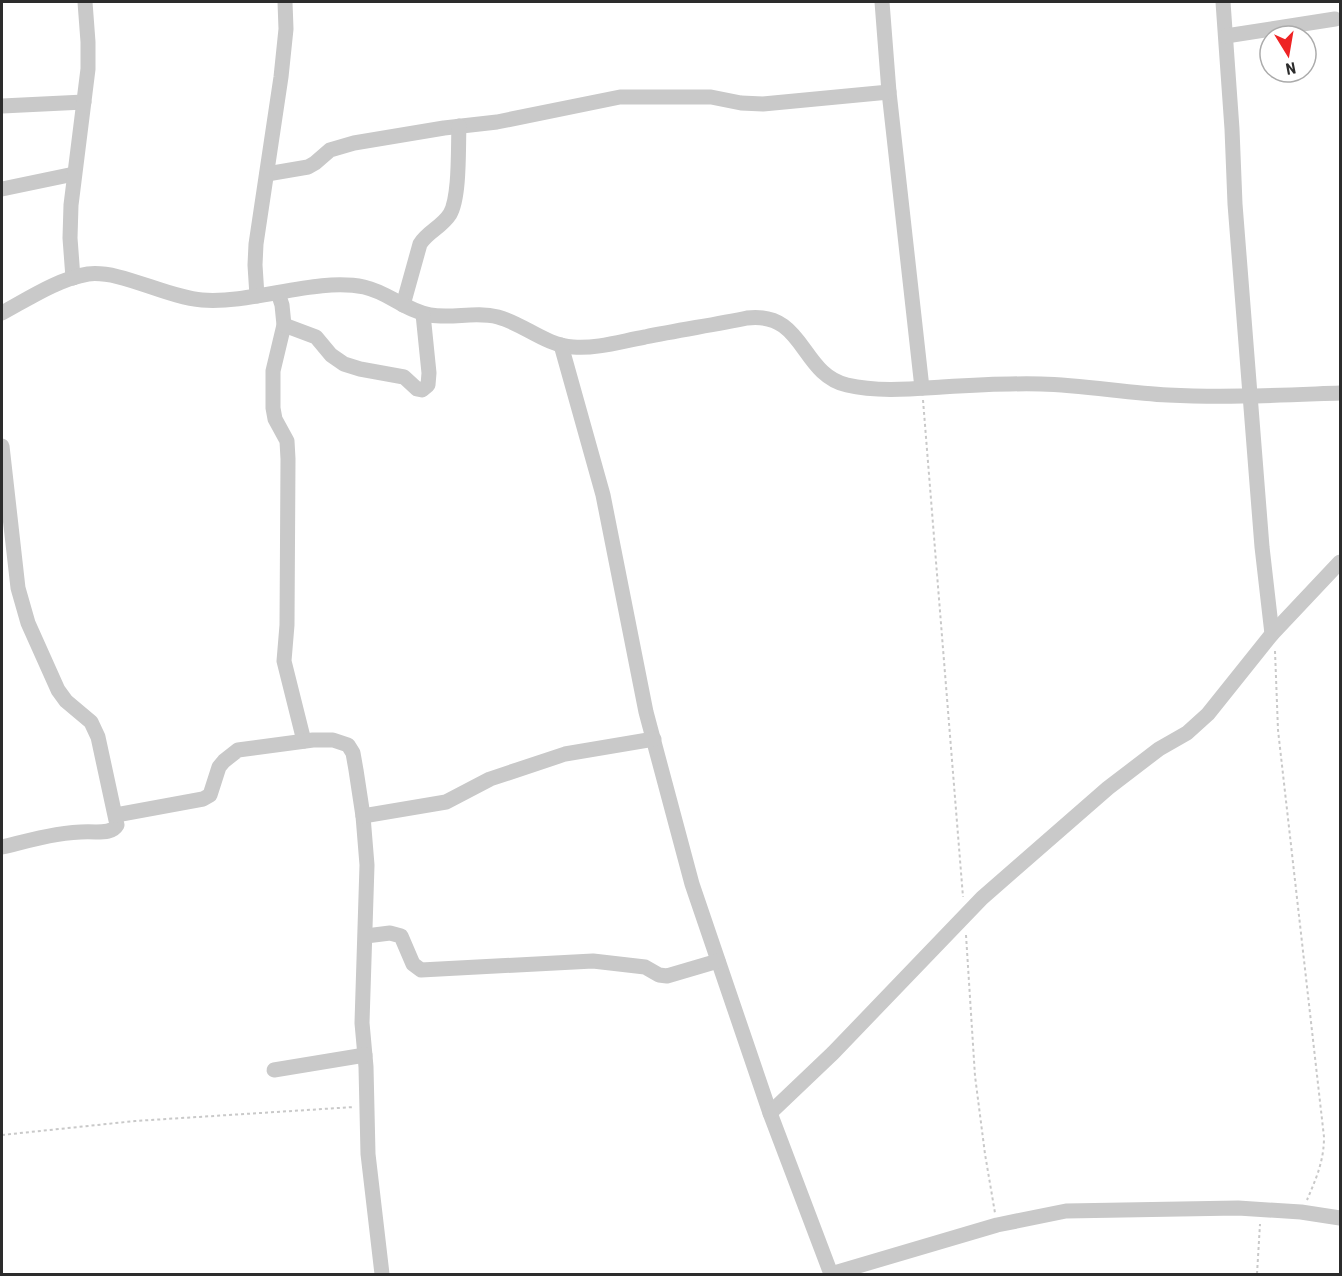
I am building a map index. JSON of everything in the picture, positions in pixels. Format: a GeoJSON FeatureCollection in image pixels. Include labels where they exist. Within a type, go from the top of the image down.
{"type":"FeatureCollection","features":[{"type":"Feature","properties":{"kind":"street"},"geometry":{"type":"LineString","coordinates":[[73,278],[70,223],[88,57],[85,2]]}},
{"type":"Feature","properties":{"kind":"street"},"geometry":{"type":"LineString","coordinates":[[257,296],[256,244],[285,38],[285,2]]}},
{"type":"Feature","properties":{"kind":"street"},"geometry":{"type":"LineString","coordinates":[[882,2],[889,92],[922,388]]}},
{"type":"Feature","properties":{"kind":"street"},"geometry":{"type":"LineString","coordinates":[[1222,2],[1262,548],[1272,634]]}},
{"type":"Feature","properties":{"kind":"street"},"geometry":{"type":"LineString","coordinates":[[1226,36],[1335,19]]}},
{"type":"Feature","properties":{"kind":"street"},"geometry":{"type":"LineString","coordinates":[[267,174],[308,167],[330,150],[340,146],[497,122],[620,97],[711,97],[763,104],[889,92]]}},
{"type":"Feature","properties":{"kind":"street"},"geometry":{"type":"LineString","coordinates":[[2,106],[84,102]]}},
{"type":"Feature","properties":{"kind":"street"},"geometry":{"type":"LineString","coordinates":[[403,305],[420,244],[446,219],[453,208],[459,126]]}},
{"type":"Feature","properties":{"kind":"street"},"geometry":{"type":"LineString","coordinates":[[2,189],[74,174]]}},
{"type":"Feature","properties":{"kind":"street"},"geometry":{"type":"LineString","coordinates":[[2,313],[73,278],[88,274],[109,275],[166,293],[200,300],[225,301],[330,286],[364,287],[423,314],[443,316],[473,314],[500,317],[561,345],[573,347],[594,346],[747,318],[769,318],[778,321],[792,332],[825,373],[840,383],[864,387],[922,388],[1043,384],[1167,395],[1250,396],[1341,393]]}},
{"type":"Feature","properties":{"kind":"street"},"geometry":{"type":"LineString","coordinates":[[278,293],[284,325],[272,382],[275,419],[287,441],[288,459],[287,618],[284,661],[304,741]]}},
{"type":"Feature","properties":{"kind":"street"},"geometry":{"type":"LineString","coordinates":[[284,325],[316,337],[330,355],[344,364],[404,377],[417,389],[422,390],[428,385],[429,373],[423,314]]}},
{"type":"Feature","properties":{"kind":"street"},"geometry":{"type":"LineString","coordinates":[[561,345],[603,495],[629,630],[654,739],[692,884],[770,1113],[831,1274],[997,1225],[1036,1215],[1074,1210],[1261,1209],[1341,1218]]}},
{"type":"Feature","properties":{"kind":"street"},"geometry":{"type":"LineString","coordinates":[[2,446],[9,577],[58,690],[66,701],[91,722],[98,736],[117,825],[110,831],[78,832],[2,847]]}},
{"type":"Feature","properties":{"kind":"street"},"geometry":{"type":"LineString","coordinates":[[770,1113],[833,1053],[964,917],[1045,842],[1108,788],[1159,749],[1200,722],[1272,634],[1341,562]]}},
{"type":"Feature","properties":{"kind":"street"},"geometry":{"type":"LineString","coordinates":[[363,816],[447,802],[490,779],[565,754],[654,739]]}},
{"type":"Feature","properties":{"kind":"street"},"geometry":{"type":"LineString","coordinates":[[116,816],[203,799],[210,795],[219,767],[224,760],[238,750],[304,741],[333,740],[343,741],[353,753],[363,816],[367,865],[362,1023],[369,1168],[382,1275]]}},
{"type":"Feature","properties":{"kind":"street"},"geometry":{"type":"LineString","coordinates":[[366,936],[390,933],[401,936],[413,964],[422,970],[583,961],[645,967],[659,975],[667,976],[718,961]]}},
{"type":"Feature","properties":{"kind":"street"},"geometry":{"type":"LineString","coordinates":[[274,1070],[365,1055]]}},
{"type":"Feature","properties":{"kind":"path"},"geometry":{"type":"LineString","coordinates":[[922,388],[964,917],[971,1038],[976,1092],[997,1225]]}},
{"type":"Feature","properties":{"kind":"path"},"geometry":{"type":"LineString","coordinates":[[1272,634],[1276,666],[1278,730],[1324,1137],[1319,1172],[1301,1212]]}},
{"type":"Feature","properties":{"kind":"path"},"geometry":{"type":"LineString","coordinates":[[2,1135],[126,1122],[366,1107]]}},
{"type":"Feature","properties":{"kind":"path"},"geometry":{"type":"LineString","coordinates":[[1257,1275],[1261,1209]]}}]}
